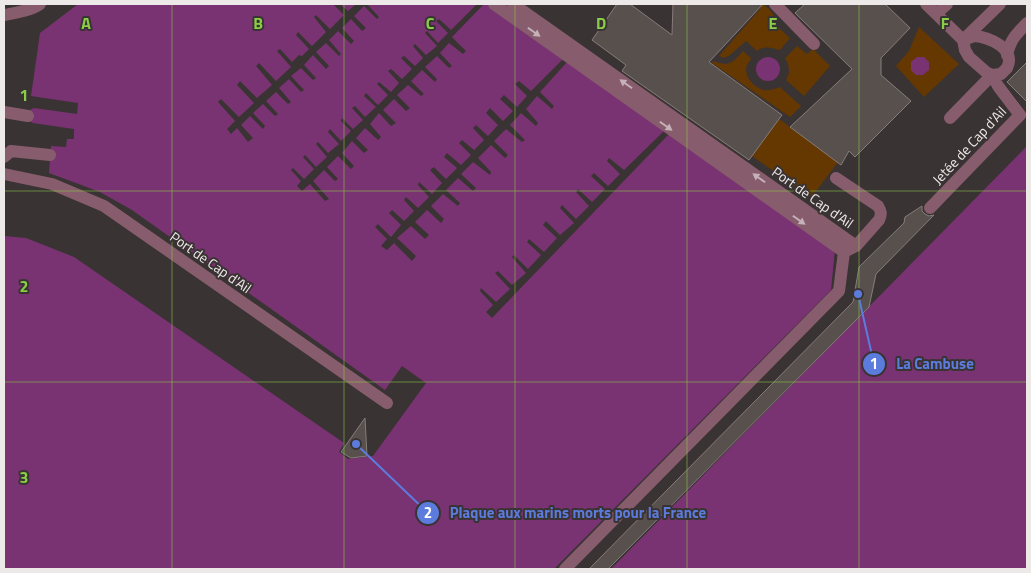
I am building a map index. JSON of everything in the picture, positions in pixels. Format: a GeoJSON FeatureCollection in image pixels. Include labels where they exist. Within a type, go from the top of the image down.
{"type":"FeatureCollection","features":[{"type":"Feature","properties":{"kind":"street"},"geometry":{"type":"LineString","coordinates":[[4,15],[13,14],[40,4]]}},
{"type":"Feature","properties":{"kind":"street"},"geometry":{"type":"LineString","coordinates":[[494,4],[844,252],[839,291],[565,569]]}},
{"type":"Feature","properties":{"kind":"street","name":"Port de Cap d'Ail"},"geometry":{"type":"LineString","coordinates":[[513,4],[856,246],[844,252]]}},
{"type":"Feature","properties":{"kind":"street"},"geometry":{"type":"LineString","coordinates":[[775,4],[814,44]]}},
{"type":"Feature","properties":{"kind":"street"},"geometry":{"type":"LineString","coordinates":[[926,4],[964,40]]}},
{"type":"Feature","properties":{"kind":"street"},"geometry":{"type":"LineString","coordinates":[[937,13],[947,4]]}},
{"type":"Feature","properties":{"kind":"street"},"geometry":{"type":"LineString","coordinates":[[1000,4],[964,40],[964,50],[986,72],[992,75],[1002,74],[1008,67],[1007,55],[1010,44],[1027,22]]}},
{"type":"Feature","properties":{"kind":"street"},"geometry":{"type":"LineString","coordinates":[[964,40],[974,36],[982,37],[1001,45],[1007,55]]}},
{"type":"Feature","properties":{"kind":"street"},"geometry":{"type":"LineString","coordinates":[[950,118],[992,75]]}},
{"type":"Feature","properties":{"kind":"street","name":"Jetée de Cap d'Ail"},"geometry":{"type":"LineString","coordinates":[[930,208],[1020,115],[992,75]]}},
{"type":"Feature","properties":{"kind":"street"},"geometry":{"type":"LineString","coordinates":[[4,112],[28,116]]}},
{"type":"Feature","properties":{"kind":"street"},"geometry":{"type":"LineString","coordinates":[[4,158],[11,151],[50,155]]}},
{"type":"Feature","properties":{"kind":"street","name":"Port de Cap d'Ail"},"geometry":{"type":"LineString","coordinates":[[4,174],[52,184],[104,206],[387,402]]}},
{"type":"Feature","properties":{"kind":"street"},"geometry":{"type":"LineString","coordinates":[[836,178],[878,206],[881,211],[879,220],[856,246]]}},
{"type":"Feature","properties":{"kind":"shaded area"},"geometry":{"type":"Polygon","coordinates":[[[78,4],[488,4],[835,249],[831,290],[554,569],[4,569],[4,236],[26,238],[74,257],[344,443],[339,452],[348,459],[373,456],[426,383],[402,366],[385,390],[132,210],[100,192],[49,173],[51,146],[66,147],[67,139],[74,139],[74,129],[33,123],[29,121],[30,110],[34,108],[77,114],[78,103],[31,96],[40,33],[78,4]]]}},
{"type":"Feature","properties":{"kind":"shaded area"},"geometry":{"type":"Polygon","coordinates":[[[756,4],[763,4],[770,10],[774,17],[772,22],[790,38],[780,50],[765,48],[757,51],[746,41],[730,55],[724,58],[719,56],[761,8],[756,4]]]}},
{"type":"Feature","properties":{"kind":"shaded area"},"geometry":{"type":"Polygon","coordinates":[[[919,27],[959,64],[924,97],[896,66],[909,51],[919,27]]]}},
{"type":"Feature","properties":{"kind":"shaded area"},"geometry":{"type":"Polygon","coordinates":[[[797,46],[807,54],[813,49],[830,66],[804,96],[786,80],[789,69],[785,58],[797,46]]]}},
{"type":"Feature","properties":{"kind":"shaded area"},"geometry":{"type":"Polygon","coordinates":[[[743,51],[751,58],[746,69],[748,77],[753,84],[760,89],[766,90],[780,87],[801,106],[790,117],[712,63],[713,61],[723,64],[730,63],[743,51]]]}},
{"type":"Feature","properties":{"kind":"shaded area"},"geometry":{"type":"Polygon","coordinates":[[[768,57],[777,60],[780,69],[777,78],[768,81],[759,78],[756,69],[759,60],[768,57]]]}},
{"type":"Feature","properties":{"kind":"shaded area"},"geometry":{"type":"Polygon","coordinates":[[[917,57],[924,57],[929,62],[929,70],[923,75],[916,75],[911,70],[911,62],[917,57]]]}},
{"type":"Feature","properties":{"kind":"shaded area"},"geometry":{"type":"Polygon","coordinates":[[[779,119],[838,162],[811,198],[752,156],[779,119]]]}},
{"type":"Feature","properties":{"kind":"shaded area"},"geometry":{"type":"Polygon","coordinates":[[[1027,146],[1027,569],[611,569],[1027,146]]]}},
{"type":"Feature","properties":{"kind":"pier"},"geometry":{"type":"Polygon","coordinates":[[[333,4],[340,4],[348,11],[356,4],[367,4],[379,17],[377,19],[364,6],[354,16],[366,28],[362,31],[351,19],[342,28],[354,41],[351,44],[338,31],[329,40],[341,54],[339,56],[326,43],[316,52],[329,66],[326,69],[313,55],[304,65],[316,78],[313,80],[301,68],[291,76],[304,90],[301,92],[289,79],[279,88],[291,102],[288,104],[276,92],[266,101],[278,114],[275,116],[263,104],[253,113],[265,126],[263,129],[250,116],[241,125],[253,138],[248,142],[237,128],[231,134],[227,129],[235,121],[218,102],[221,99],[239,117],[254,103],[237,85],[240,81],[257,98],[272,85],[256,66],[259,63],[276,81],[291,67],[277,51],[280,49],[292,62],[299,55],[302,56],[309,49],[296,35],[298,32],[312,46],[326,32],[314,17],[316,15],[330,29],[344,15],[333,4]]]}},
{"type":"Feature","properties":{"kind":"pier"},"geometry":{"type":"Polygon","coordinates":[[[477,4],[484,4],[452,37],[466,51],[463,54],[449,43],[440,53],[452,66],[449,68],[437,56],[425,67],[437,79],[435,82],[422,70],[411,81],[424,94],[421,96],[408,85],[397,95],[410,108],[406,111],[394,99],[383,110],[396,123],[391,126],[379,113],[370,124],[381,137],[378,140],[365,128],[356,138],[368,150],[364,153],[352,141],[342,153],[354,166],[351,169],[338,156],[327,167],[338,179],[335,181],[324,170],[313,181],[329,199],[325,201],[310,184],[302,191],[297,186],[301,181],[291,170],[293,168],[304,179],[314,169],[303,157],[305,155],[316,167],[327,157],[316,144],[318,142],[328,153],[339,144],[328,132],[330,129],[341,141],[351,131],[341,121],[342,118],[353,129],[363,120],[352,108],[355,106],[365,117],[376,107],[364,96],[366,93],[378,105],[388,95],[377,84],[379,82],[391,92],[399,83],[388,71],[391,69],[402,79],[412,69],[401,58],[404,56],[415,66],[423,58],[413,46],[415,44],[426,55],[437,46],[425,33],[427,31],[438,43],[448,33],[436,21],[439,19],[451,30],[477,4]]]}},
{"type":"Feature","properties":{"kind":"pier"},"geometry":{"type":"Polygon","coordinates":[[[564,58],[568,61],[540,92],[554,106],[552,109],[537,96],[526,109],[538,123],[536,126],[521,113],[510,125],[525,140],[522,142],[506,129],[494,141],[508,155],[505,158],[491,145],[478,158],[491,172],[490,175],[473,162],[461,174],[476,188],[473,191],[458,178],[446,190],[460,203],[458,206],[443,194],[431,206],[444,219],[441,223],[427,210],[415,222],[429,235],[425,239],[411,226],[397,238],[416,256],[412,261],[394,243],[387,250],[381,246],[387,239],[375,227],[378,224],[391,237],[401,225],[389,213],[392,210],[404,221],[414,211],[404,200],[406,197],[418,208],[429,197],[418,185],[419,182],[432,194],[442,183],[430,170],[434,167],[446,179],[457,168],[444,157],[447,153],[461,165],[471,155],[459,143],[462,140],[474,150],[484,140],[473,128],[476,125],[488,136],[498,125],[486,113],[490,108],[503,121],[513,111],[500,99],[504,95],[517,107],[527,96],[515,84],[519,81],[531,91],[564,58]]]}},
{"type":"Feature","properties":{"kind":"pier"},"geometry":{"type":"Polygon","coordinates":[[[665,130],[670,133],[492,318],[486,312],[493,305],[480,291],[481,288],[496,302],[510,289],[495,273],[498,271],[512,285],[526,273],[512,257],[514,255],[528,269],[541,255],[527,242],[529,239],[544,252],[557,238],[543,225],[546,221],[560,235],[574,223],[560,208],[562,205],[576,219],[589,206],[576,192],[578,189],[592,202],[605,189],[591,176],[594,173],[608,186],[620,174],[607,161],[609,158],[624,170],[665,130]]]}},
{"type":"Feature","properties":{"kind":"building"},"geometry":{"type":"Polygon","coordinates":[[[617,4],[630,4],[672,35],[673,4],[763,4],[709,62],[782,115],[749,160],[622,71],[626,65],[592,40],[617,4]]]}},
{"type":"Feature","properties":{"kind":"building"},"geometry":{"type":"Polygon","coordinates":[[[805,4],[885,4],[910,28],[881,58],[881,75],[911,101],[855,157],[849,151],[841,165],[790,127],[852,69],[795,13],[805,4]]]}},
{"type":"Feature","properties":{"kind":"building"},"geometry":{"type":"Polygon","coordinates":[[[1027,62],[1027,102],[1007,82],[1027,62]]]}},
{"type":"Feature","properties":{"kind":"building"},"geometry":{"type":"Polygon","coordinates":[[[922,206],[922,211],[925,214],[929,216],[934,215],[876,274],[869,307],[608,569],[589,569],[853,302],[859,267],[904,223],[905,217],[922,206]]]}},
{"type":"Feature","properties":{"kind":"building"},"geometry":{"type":"Polygon","coordinates":[[[365,418],[367,456],[351,458],[341,452],[365,418]]]}},
{"type":"Feature","properties":{"kind":"place","name":"La Cambuse"},"geometry":{"type":"Point","coordinates":[858,294]}},
{"type":"Feature","properties":{"kind":"place","name":"Plaque aux marins morts pour la France"},"geometry":{"type":"Point","coordinates":[356,444]}}]}
